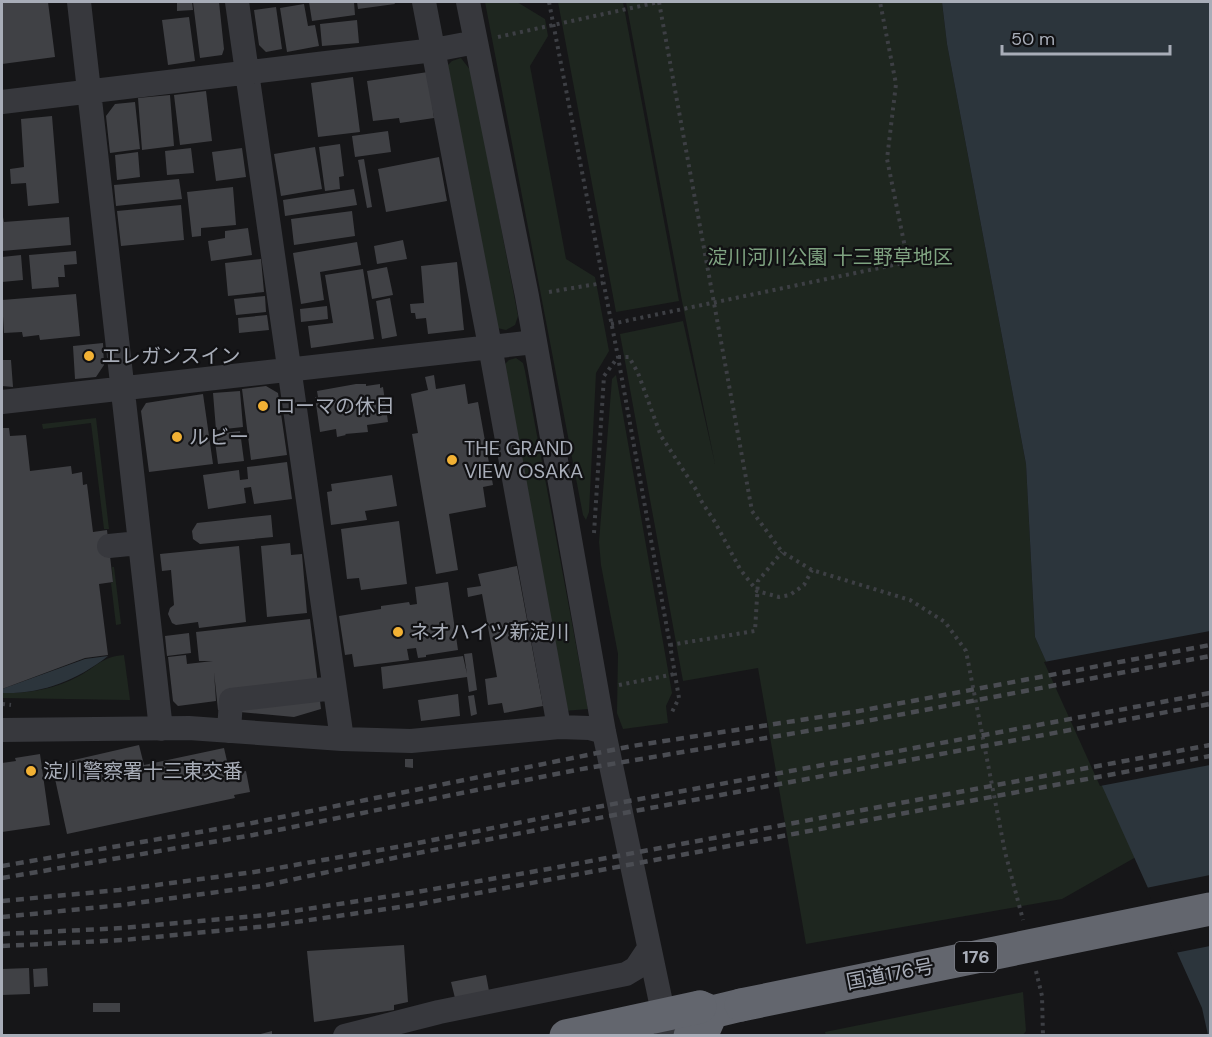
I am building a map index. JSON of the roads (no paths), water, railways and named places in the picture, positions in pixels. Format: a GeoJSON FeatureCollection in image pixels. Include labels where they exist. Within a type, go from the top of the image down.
{"type":"FeatureCollection","features":[{"type":"Feature","properties":{"kind":"highway","name":"国道176号"},"geometry":{"type":"LineString","coordinates":[[566,1035],[710,1021],[1210,909]]}},
{"type":"Feature","properties":{"kind":"street"},"geometry":{"type":"LineString","coordinates":[[79,2],[161,729]]}},
{"type":"Feature","properties":{"kind":"street"},"geometry":{"type":"LineString","coordinates":[[237,2],[291,368],[342,739]]}},
{"type":"Feature","properties":{"kind":"street"},"geometry":{"type":"LineString","coordinates":[[424,2],[490,346],[559,727]]}},
{"type":"Feature","properties":{"kind":"street"},"geometry":{"type":"LineString","coordinates":[[468,2],[484,40],[604,732],[648,950],[668,1035]]}},
{"type":"Feature","properties":{"kind":"street"},"geometry":{"type":"LineString","coordinates":[[2,102],[434,51],[484,40]]}},
{"type":"Feature","properties":{"kind":"street"},"geometry":{"type":"LineString","coordinates":[[2,402],[535,342]]}},
{"type":"Feature","properties":{"kind":"street"},"geometry":{"type":"LineString","coordinates":[[109,546],[139,543]]}},
{"type":"Feature","properties":{"kind":"street"},"geometry":{"type":"LineString","coordinates":[[229,731],[231,700],[334,688]]}},
{"type":"Feature","properties":{"kind":"street"},"geometry":{"type":"LineString","coordinates":[[2,730],[161,729],[411,741],[559,727],[589,728],[604,732]]}},
{"type":"Feature","properties":{"kind":"street"},"geometry":{"type":"LineString","coordinates":[[345,1035],[439,1012],[626,974],[636,968],[648,950]]}},
{"type":"Feature","properties":{"kind":"railway"},"geometry":{"type":"LineString","coordinates":[[2,866],[252,823],[632,746],[859,711],[1210,645]]}},
{"type":"Feature","properties":{"kind":"railway"},"geometry":{"type":"LineString","coordinates":[[2,878],[253,835],[576,770],[861,722],[1210,656]]}},
{"type":"Feature","properties":{"kind":"railway"},"geometry":{"type":"LineString","coordinates":[[2,901],[119,890],[261,871],[1210,693]]}},
{"type":"Feature","properties":{"kind":"railway"},"geometry":{"type":"LineString","coordinates":[[2,917],[121,905],[262,886],[640,810],[1210,704]]}},
{"type":"Feature","properties":{"kind":"railway"},"geometry":{"type":"LineString","coordinates":[[2,934],[123,928],[267,915],[411,893],[1210,745]]}},
{"type":"Feature","properties":{"kind":"railway"},"geometry":{"type":"LineString","coordinates":[[2,946],[124,940],[268,926],[414,905],[1210,756]]}},
{"type":"Feature","properties":{"kind":"place","name":"エレガンスイン"},"geometry":{"type":"Point","coordinates":[89,356]}},
{"type":"Feature","properties":{"kind":"place","name":"ローマの休日"},"geometry":{"type":"Point","coordinates":[263,406]}},
{"type":"Feature","properties":{"kind":"place","name":"ルビー"},"geometry":{"type":"Point","coordinates":[177,437]}},
{"type":"Feature","properties":{"kind":"place","name":"THE GRAND VIEW OSAKA"},"geometry":{"type":"Point","coordinates":[452,460]}},
{"type":"Feature","properties":{"kind":"place","name":"ネオハイツ新淀川"},"geometry":{"type":"Point","coordinates":[398,632]}},
{"type":"Feature","properties":{"kind":"place","name":"淀川警察署十三東交番"},"geometry":{"type":"Point","coordinates":[31,771]}},
{"type":"Feature","properties":{"kind":"park label","name":"淀川河川公園 十三野草地区"},"geometry":{"type":"Point","coordinates":[830,257]}}]}
